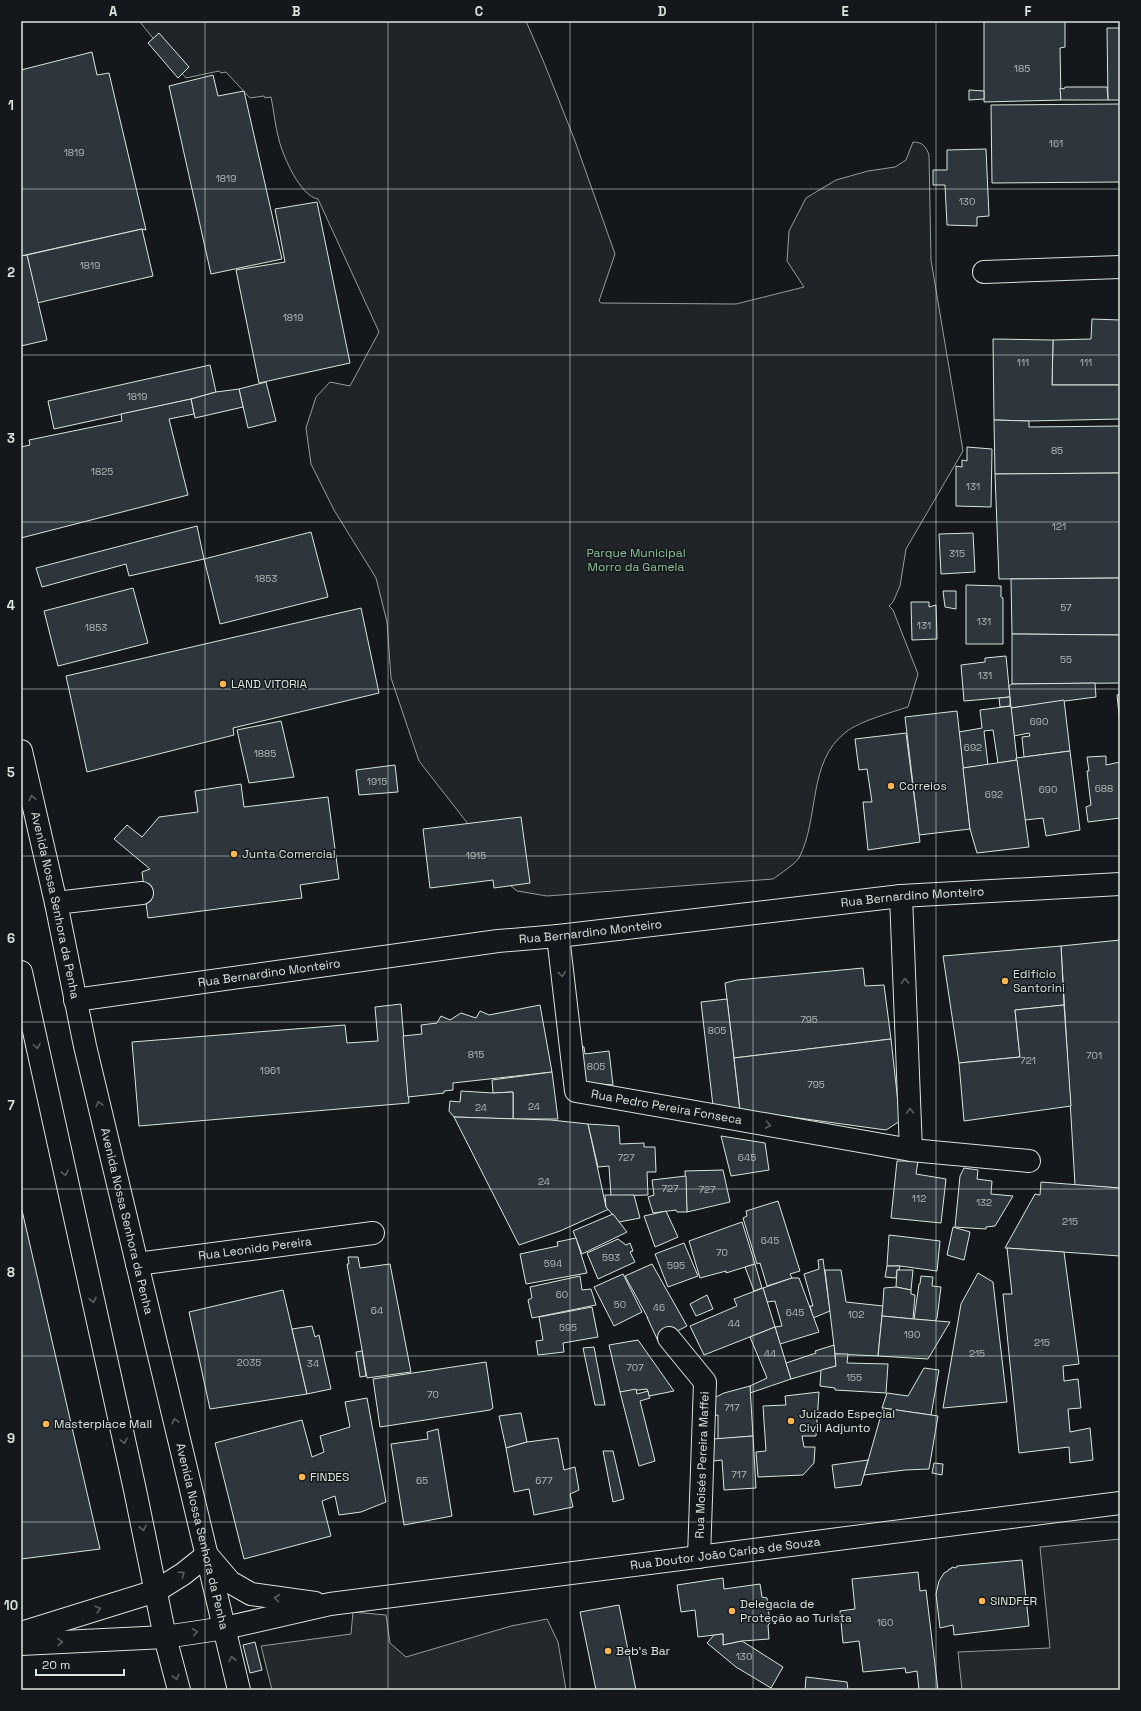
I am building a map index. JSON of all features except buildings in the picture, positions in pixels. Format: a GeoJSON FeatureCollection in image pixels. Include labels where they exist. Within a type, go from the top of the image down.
{"type":"FeatureCollection","features":[{"type":"Feature","properties":{"kind":"street"},"geometry":{"type":"LineString","coordinates":[[984,272],[1120,267]]}},
{"type":"Feature","properties":{"kind":"street","name":"Avenida Nossa Senhora da Penha"},"geometry":{"type":"LineString","coordinates":[[21,751],[56,903],[76,1000],[137,1264],[239,1690]]}},
{"type":"Feature","properties":{"kind":"street","name":"Rua Bernardino Monteiro"},"geometry":{"type":"LineString","coordinates":[[76,1000],[498,941],[558,936],[901,896],[1116,884]]}},
{"type":"Feature","properties":{"kind":"street"},"geometry":{"type":"LineString","coordinates":[[56,903],[142,893]]}},
{"type":"Feature","properties":{"kind":"street"},"geometry":{"type":"LineString","coordinates":[[901,896],[911,1150]]}},
{"type":"Feature","properties":{"kind":"street","name":"Rua Pedro Pereira Fonseca"},"geometry":{"type":"LineString","coordinates":[[558,936],[576,1091],[911,1150],[1029,1161]]}},
{"type":"Feature","properties":{"kind":"street"},"geometry":{"type":"LineString","coordinates":[[21,972],[25,1008],[156,1591],[165,1637],[179,1690]]}},
{"type":"Feature","properties":{"kind":"street","name":"Rua Leonido Pereira"},"geometry":{"type":"LineString","coordinates":[[137,1264],[373,1232]]}},
{"type":"Feature","properties":{"kind":"street","name":"Rua Moisés Pereira Maffei"},"geometry":{"type":"LineString","coordinates":[[669,1338],[705,1382],[699,1557]]}},
{"type":"Feature","properties":{"kind":"street","name":"Rua Doutor João Carlos de Souza"},"geometry":{"type":"LineString","coordinates":[[21,1644],[165,1637],[225,1628],[330,1604],[1120,1503]]}},
{"type":"Feature","properties":{"kind":"street"},"geometry":{"type":"LineString","coordinates":[[21,1633],[156,1591],[207,1555]]}},
{"type":"Feature","properties":{"kind":"street","name":"Rua Doutor João Carlos de Souza"},"geometry":{"type":"LineString","coordinates":[[207,1555],[230,1582],[251,1594],[330,1604]]}},
{"type":"Feature","properties":{"kind":"green space","name":"Parque Municipal Morro da Gamela"},"geometry":{"type":"Polygon","coordinates":[[[139,21],[526,21],[575,141],[615,254],[599,301],[601,303],[736,304],[804,287],[787,261],[789,231],[806,198],[836,180],[868,171],[895,167],[906,160],[913,142],[922,144],[925,147],[929,155],[931,260],[963,451],[906,549],[900,586],[893,602],[889,606],[893,610],[918,674],[908,707],[851,728],[834,744],[825,759],[820,774],[810,825],[799,858],[787,869],[773,879],[547,896],[517,891],[493,871],[479,838],[419,761],[391,678],[387,622],[376,578],[334,510],[311,464],[306,428],[316,397],[330,382],[350,386],[379,332],[318,199],[305,191],[288,165],[278,135],[271,97],[265,98],[264,96],[250,98],[226,72],[221,73],[219,71],[186,78],[139,21]]]}},
{"type":"Feature","properties":{"kind":"shaded area"},"geometry":{"type":"Polygon","coordinates":[[[1120,1539],[1120,1690],[962,1690],[958,1652],[1050,1648],[1040,1547],[1120,1539]]]}},
{"type":"Feature","properties":{"kind":"shaded area"},"geometry":{"type":"Polygon","coordinates":[[[353,1612],[386,1615],[390,1643],[406,1657],[511,1626],[547,1619],[558,1642],[566,1690],[272,1690],[261,1646],[351,1634],[353,1612]]]}},
{"type":"Feature","properties":{"kind":"place","name":"LAND VITORIA"},"geometry":{"type":"Point","coordinates":[223,684]}},
{"type":"Feature","properties":{"kind":"place","name":"Correios"},"geometry":{"type":"Point","coordinates":[891,786]}},
{"type":"Feature","properties":{"kind":"place","name":"Junta Comercial"},"geometry":{"type":"Point","coordinates":[234,854]}},
{"type":"Feature","properties":{"kind":"place","name":"Edifício Santorini"},"geometry":{"type":"Point","coordinates":[1005,981]}},
{"type":"Feature","properties":{"kind":"place","name":"Juizado Especial Civil Adjunto"},"geometry":{"type":"Point","coordinates":[791,1421]}},
{"type":"Feature","properties":{"kind":"place","name":"Masterplace Mall"},"geometry":{"type":"Point","coordinates":[46,1424]}},
{"type":"Feature","properties":{"kind":"place","name":"FINDES"},"geometry":{"type":"Point","coordinates":[302,1477]}},
{"type":"Feature","properties":{"kind":"place","name":"SINDFER"},"geometry":{"type":"Point","coordinates":[982,1601]}},
{"type":"Feature","properties":{"kind":"place","name":"Delegacia de Proteção ao Turista"},"geometry":{"type":"Point","coordinates":[732,1611]}},
{"type":"Feature","properties":{"kind":"place","name":"Beb's Bar"},"geometry":{"type":"Point","coordinates":[608,1651]}}]}
